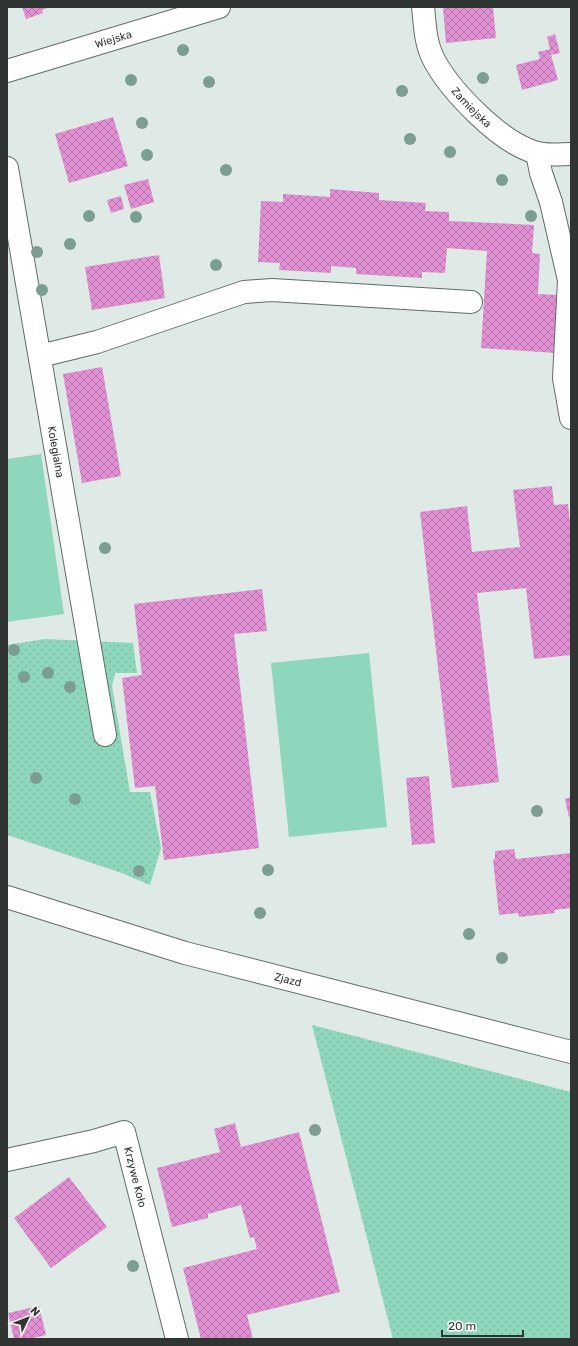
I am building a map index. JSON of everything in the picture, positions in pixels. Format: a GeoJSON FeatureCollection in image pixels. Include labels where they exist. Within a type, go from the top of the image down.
{"type":"FeatureCollection","features":[{"type":"Feature","properties":{"kind":"street","name":"Wiejska"},"geometry":{"type":"LineString","coordinates":[[7,72],[219,7]]}},
{"type":"Feature","properties":{"kind":"street","name":"Zamiejska"},"geometry":{"type":"LineString","coordinates":[[423,7],[426,40],[433,58],[445,76],[488,124],[515,144],[537,153],[571,154]]}},
{"type":"Feature","properties":{"kind":"street"},"geometry":{"type":"LineString","coordinates":[[537,153],[570,280],[564,378],[571,418]]}},
{"type":"Feature","properties":{"kind":"street","name":"Kolegialna"},"geometry":{"type":"LineString","coordinates":[[7,168],[105,735]]}},
{"type":"Feature","properties":{"kind":"street"},"geometry":{"type":"LineString","coordinates":[[40,356],[97,342],[244,292],[272,290],[471,302]]}},
{"type":"Feature","properties":{"kind":"street","name":"Zjazd"},"geometry":{"type":"LineString","coordinates":[[7,897],[185,953],[571,1052]]}},
{"type":"Feature","properties":{"kind":"street","name":"Krzywe Koło"},"geometry":{"type":"LineString","coordinates":[[7,1160],[94,1141],[124,1132],[177,1339]]}},
{"type":"Feature","properties":{"kind":"green space"},"geometry":{"type":"Polygon","coordinates":[[[41,454],[64,614],[7,622],[7,459],[41,454]]]}},
{"type":"Feature","properties":{"kind":"green space"},"geometry":{"type":"Polygon","coordinates":[[[45,639],[133,643],[137,673],[115,673],[112,686],[130,792],[150,792],[161,848],[150,885],[119,872],[7,835],[7,645],[45,639]]]}},
{"type":"Feature","properties":{"kind":"green space"},"geometry":{"type":"Polygon","coordinates":[[[369,653],[387,827],[289,837],[271,663],[369,653]]]}},
{"type":"Feature","properties":{"kind":"green space"},"geometry":{"type":"Polygon","coordinates":[[[312,1025],[571,1092],[571,1339],[393,1339],[312,1025]]]}},
{"type":"Feature","properties":{"kind":"building"},"geometry":{"type":"Polygon","coordinates":[[[22,7],[50,7],[42,10],[43,13],[26,19],[22,7]]]}},
{"type":"Feature","properties":{"kind":"building"},"geometry":{"type":"Polygon","coordinates":[[[443,7],[493,7],[496,38],[446,43],[443,7]]]}},
{"type":"Feature","properties":{"kind":"building"},"geometry":{"type":"Polygon","coordinates":[[[555,34],[560,53],[551,55],[558,80],[522,90],[516,65],[540,59],[538,52],[550,49],[547,37],[555,34]]]}},
{"type":"Feature","properties":{"kind":"building"},"geometry":{"type":"Polygon","coordinates":[[[113,117],[128,166],[69,183],[55,134],[113,117]]]}},
{"type":"Feature","properties":{"kind":"building"},"geometry":{"type":"Polygon","coordinates":[[[148,179],[154,202],[131,209],[124,185],[148,179]]]}},
{"type":"Feature","properties":{"kind":"building"},"geometry":{"type":"Polygon","coordinates":[[[330,189],[379,193],[379,200],[426,203],[425,211],[449,212],[449,221],[534,225],[532,253],[540,254],[538,294],[559,295],[556,353],[481,348],[487,251],[447,248],[445,273],[422,272],[422,278],[356,274],[356,268],[331,266],[331,273],[279,270],[280,263],[258,262],[261,201],[283,202],[283,194],[330,197],[330,189]]]}},
{"type":"Feature","properties":{"kind":"building"},"geometry":{"type":"Polygon","coordinates":[[[121,196],[124,209],[111,213],[107,200],[121,196]]]}},
{"type":"Feature","properties":{"kind":"building"},"geometry":{"type":"Polygon","coordinates":[[[159,255],[165,298],[92,310],[85,267],[159,255]]]}},
{"type":"Feature","properties":{"kind":"building"},"geometry":{"type":"Polygon","coordinates":[[[102,367],[121,476],[82,483],[63,374],[102,367]]]}},
{"type":"Feature","properties":{"kind":"building"},"geometry":{"type":"Polygon","coordinates":[[[552,486],[554,505],[568,504],[571,532],[571,655],[534,659],[526,588],[477,593],[499,782],[452,788],[420,512],[467,506],[472,552],[520,547],[513,490],[552,486]]]}},
{"type":"Feature","properties":{"kind":"building"},"geometry":{"type":"Polygon","coordinates":[[[262,589],[267,631],[234,634],[259,848],[164,860],[155,786],[135,788],[122,678],[142,675],[134,604],[262,589]]]}},
{"type":"Feature","properties":{"kind":"building"},"geometry":{"type":"Polygon","coordinates":[[[429,776],[435,843],[412,845],[406,778],[429,776]]]}},
{"type":"Feature","properties":{"kind":"building"},"geometry":{"type":"Polygon","coordinates":[[[571,797],[571,817],[569,817],[565,799],[571,797]]]}},
{"type":"Feature","properties":{"kind":"building"},"geometry":{"type":"Polygon","coordinates":[[[514,849],[516,859],[571,853],[571,908],[554,910],[555,913],[519,917],[518,913],[499,915],[493,859],[495,859],[495,851],[514,849]]]}},
{"type":"Feature","properties":{"kind":"building"},"geometry":{"type":"Polygon","coordinates":[[[235,1123],[241,1147],[299,1132],[340,1292],[247,1315],[253,1339],[201,1339],[183,1268],[257,1249],[254,1237],[250,1238],[241,1205],[208,1214],[208,1218],[172,1227],[157,1168],[220,1152],[214,1129],[235,1123]]]}},
{"type":"Feature","properties":{"kind":"building"},"geometry":{"type":"Polygon","coordinates":[[[69,1177],[107,1227],[51,1268],[14,1218],[69,1177]]]}},
{"type":"Feature","properties":{"kind":"building"},"geometry":{"type":"Polygon","coordinates":[[[39,1306],[46,1335],[30,1339],[14,1339],[8,1313],[39,1306]]]}}]}
